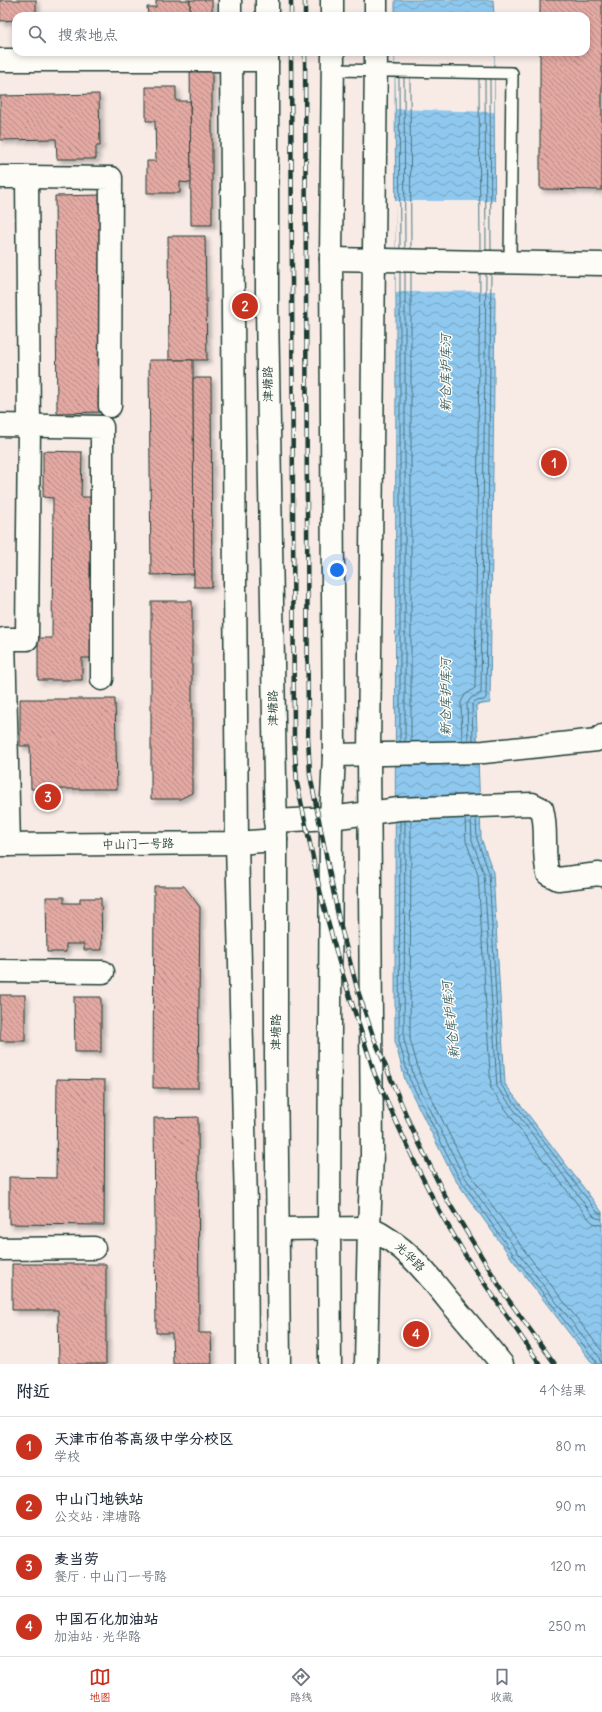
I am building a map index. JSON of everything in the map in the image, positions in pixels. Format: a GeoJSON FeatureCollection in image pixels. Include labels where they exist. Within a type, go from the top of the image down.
{"type":"FeatureCollection","features":[{"type":"Feature","properties":{"kind":"street"},"geometry":{"type":"LineString","coordinates":[[230,0],[230,12]]}},
{"type":"Feature","properties":{"kind":"street"},"geometry":{"type":"LineString","coordinates":[[267,0],[267,12]]}},
{"type":"Feature","properties":{"kind":"street"},"geometry":{"type":"LineString","coordinates":[[332,0],[332,12]]}},
{"type":"Feature","properties":{"kind":"street"},"geometry":{"type":"LineString","coordinates":[[376,0],[376,12]]}},
{"type":"Feature","properties":{"kind":"street"},"geometry":{"type":"LineString","coordinates":[[231,56],[238,843],[246,1205],[247,1364]]}},
{"type":"Feature","properties":{"kind":"street"},"geometry":{"type":"LineString","coordinates":[[0,60],[267,56]]}},
{"type":"Feature","properties":{"kind":"street","name":"津塘路"},"geometry":{"type":"LineString","coordinates":[[267,56],[267,308],[275,831],[279,1364]]}},
{"type":"Feature","properties":{"kind":"street"},"geometry":{"type":"LineString","coordinates":[[330,1364],[329,1228],[331,818],[334,755],[331,259],[333,61]]}},
{"type":"Feature","properties":{"kind":"street"},"geometry":{"type":"LineString","coordinates":[[366,1364],[372,1154],[369,755],[376,61]]}},
{"type":"Feature","properties":{"kind":"street"},"geometry":{"type":"LineString","coordinates":[[0,177],[111,178],[110,406]]}},
{"type":"Feature","properties":{"kind":"street"},"geometry":{"type":"LineString","coordinates":[[5,845],[2,639],[27,639],[29,425],[27,177]]}},
{"type":"Feature","properties":{"kind":"street"},"geometry":{"type":"LineString","coordinates":[[331,259],[401,259],[602,264]]}},
{"type":"Feature","properties":{"kind":"street"},"geometry":{"type":"LineString","coordinates":[[0,425],[102,427],[102,679]]}},
{"type":"Feature","properties":{"kind":"street"},"geometry":{"type":"LineString","coordinates":[[334,755],[484,752],[597,740],[602,736]]}},
{"type":"Feature","properties":{"kind":"street","name":"中山门一号路"},"geometry":{"type":"LineString","coordinates":[[5,845],[238,843],[275,831],[331,818],[398,809],[532,804],[542,809],[545,817],[545,864],[548,874],[558,879],[599,874],[602,875]]}},
{"type":"Feature","properties":{"kind":"street"},"geometry":{"type":"LineString","coordinates":[[0,971],[103,972]]}},
{"type":"Feature","properties":{"kind":"street","name":"光华路"},"geometry":{"type":"LineString","coordinates":[[279,1229],[369,1228],[395,1242],[420,1266],[502,1364]]}},
{"type":"Feature","properties":{"kind":"street"},"geometry":{"type":"LineString","coordinates":[[0,1249],[94,1248]]}},
{"type":"Feature","properties":{"kind":"lane"},"geometry":{"type":"LineString","coordinates":[[333,61],[376,61],[401,71],[512,73],[500,262]]}},
{"type":"Feature","properties":{"kind":"water"},"geometry":{"type":"Polygon","coordinates":[[[395,0],[493,0],[494,12],[395,12],[395,0]]]}},
{"type":"Feature","properties":{"kind":"water","name":"新仓库护库河"},"geometry":{"type":"Polygon","coordinates":[[[395,56],[494,56],[495,302],[490,703],[476,705],[481,838],[493,872],[505,1084],[602,1212],[602,1364],[593,1364],[515,1263],[454,1178],[405,1080],[395,1041],[395,56]]]}},
{"type":"Feature","properties":{"kind":"pier"},"geometry":{"type":"Polygon","coordinates":[[[395,56],[494,56],[494,112],[396,109],[395,56]]]}},
{"type":"Feature","properties":{"kind":"pier"},"geometry":{"type":"Polygon","coordinates":[[[395,201],[497,201],[497,291],[396,292],[395,201]]]}},
{"type":"Feature","properties":{"kind":"building"},"geometry":{"type":"Polygon","coordinates":[[[0,0],[36,0],[36,12],[12,12],[12,20],[0,21],[0,0]]]}},
{"type":"Feature","properties":{"kind":"building"},"geometry":{"type":"Polygon","coordinates":[[[156,0],[190,0],[190,12],[148,12],[147,7],[156,7],[156,0]]]}},
{"type":"Feature","properties":{"kind":"building"},"geometry":{"type":"Polygon","coordinates":[[[190,0],[212,0],[212,12],[190,12],[190,0]]]}},
{"type":"Feature","properties":{"kind":"building"},"geometry":{"type":"Polygon","coordinates":[[[540,0],[602,0],[602,190],[540,189],[540,56],[590,56],[590,12],[540,12],[540,0]]]}},
{"type":"Feature","properties":{"kind":"building"},"geometry":{"type":"Polygon","coordinates":[[[190,56],[212,56],[212,225],[191,225],[190,56]]]}},
{"type":"Feature","properties":{"kind":"building"},"geometry":{"type":"Polygon","coordinates":[[[146,87],[176,87],[176,101],[190,101],[191,183],[180,182],[180,193],[147,193],[147,161],[156,161],[155,121],[146,121],[146,87]]]}},
{"type":"Feature","properties":{"kind":"building"},"geometry":{"type":"Polygon","coordinates":[[[99,94],[100,146],[96,146],[96,159],[57,159],[56,139],[0,140],[0,96],[99,94]]]}},
{"type":"Feature","properties":{"kind":"building"},"geometry":{"type":"Polygon","coordinates":[[[101,195],[103,412],[57,413],[55,196],[101,195]]]}},
{"type":"Feature","properties":{"kind":"building"},"geometry":{"type":"Polygon","coordinates":[[[168,236],[205,236],[207,360],[169,360],[168,236]]]}},
{"type":"Feature","properties":{"kind":"building"},"geometry":{"type":"Polygon","coordinates":[[[149,360],[193,360],[194,574],[151,575],[149,360]]]}},
{"type":"Feature","properties":{"kind":"building"},"geometry":{"type":"Polygon","coordinates":[[[193,378],[211,378],[212,587],[194,587],[193,378]]]}},
{"type":"Feature","properties":{"kind":"building"},"geometry":{"type":"Polygon","coordinates":[[[43,451],[82,452],[81,497],[93,497],[92,658],[82,658],[82,680],[38,680],[38,638],[52,638],[53,498],[43,497],[43,451]]]}},
{"type":"Feature","properties":{"kind":"building"},"geometry":{"type":"Polygon","coordinates":[[[151,601],[192,601],[192,793],[180,799],[151,799],[151,601]]]}},
{"type":"Feature","properties":{"kind":"building"},"geometry":{"type":"Polygon","coordinates":[[[20,699],[115,699],[117,789],[31,789],[30,746],[20,746],[20,699]]]}},
{"type":"Feature","properties":{"kind":"building"},"geometry":{"type":"Polygon","coordinates":[[[154,886],[184,886],[200,907],[198,1088],[153,1088],[154,886]]]}},
{"type":"Feature","properties":{"kind":"building"},"geometry":{"type":"Polygon","coordinates":[[[46,897],[64,897],[64,903],[80,903],[80,898],[101,898],[102,950],[84,950],[84,944],[66,944],[66,952],[47,952],[46,897]]]}},
{"type":"Feature","properties":{"kind":"building"},"geometry":{"type":"Polygon","coordinates":[[[0,995],[25,995],[25,1041],[0,1041],[0,995]]]}},
{"type":"Feature","properties":{"kind":"building"},"geometry":{"type":"Polygon","coordinates":[[[74,997],[101,997],[101,1052],[75,1052],[74,997]]]}},
{"type":"Feature","properties":{"kind":"building"},"geometry":{"type":"Polygon","coordinates":[[[57,1079],[105,1080],[104,1225],[9,1224],[9,1177],[56,1178],[57,1079]]]}},
{"type":"Feature","properties":{"kind":"building"},"geometry":{"type":"Polygon","coordinates":[[[198,1117],[199,1333],[211,1333],[212,1364],[173,1364],[172,1333],[156,1333],[154,1118],[198,1117]]]}},
{"type":"Feature","properties":{"kind":"building"},"geometry":{"type":"Polygon","coordinates":[[[12,1264],[106,1264],[106,1364],[59,1364],[58,1310],[12,1310],[12,1264]]]}},
{"type":"Feature","properties":{"kind":"railway"},"geometry":{"type":"LineString","coordinates":[[291,0],[291,12]]}},
{"type":"Feature","properties":{"kind":"railway"},"geometry":{"type":"LineString","coordinates":[[305,0],[305,12]]}},
{"type":"Feature","properties":{"kind":"railway"},"geometry":{"type":"LineString","coordinates":[[291,56],[294,740],[297,783],[322,900],[341,969],[375,1075],[417,1167],[440,1212],[467,1258],[540,1364]]}},
{"type":"Feature","properties":{"kind":"railway"},"geometry":{"type":"LineString","coordinates":[[305,56],[308,736],[310,775],[339,920],[357,988],[373,1036],[412,1129],[446,1198],[505,1295],[555,1364]]}},
{"type":"Feature","properties":{"kind":"place","name":"中山门地铁站"},"geometry":{"type":"Point","coordinates":[245,306]}},
{"type":"Feature","properties":{"kind":"place","name":"天津市伯苓高级中学分校区"},"geometry":{"type":"Point","coordinates":[554,463]}},
{"type":"Feature","properties":{"kind":"place","name":"麦当劳"},"geometry":{"type":"Point","coordinates":[48,797]}},
{"type":"Feature","properties":{"kind":"place","name":"中国石化加油站"},"geometry":{"type":"Point","coordinates":[416,1334]}}]}
